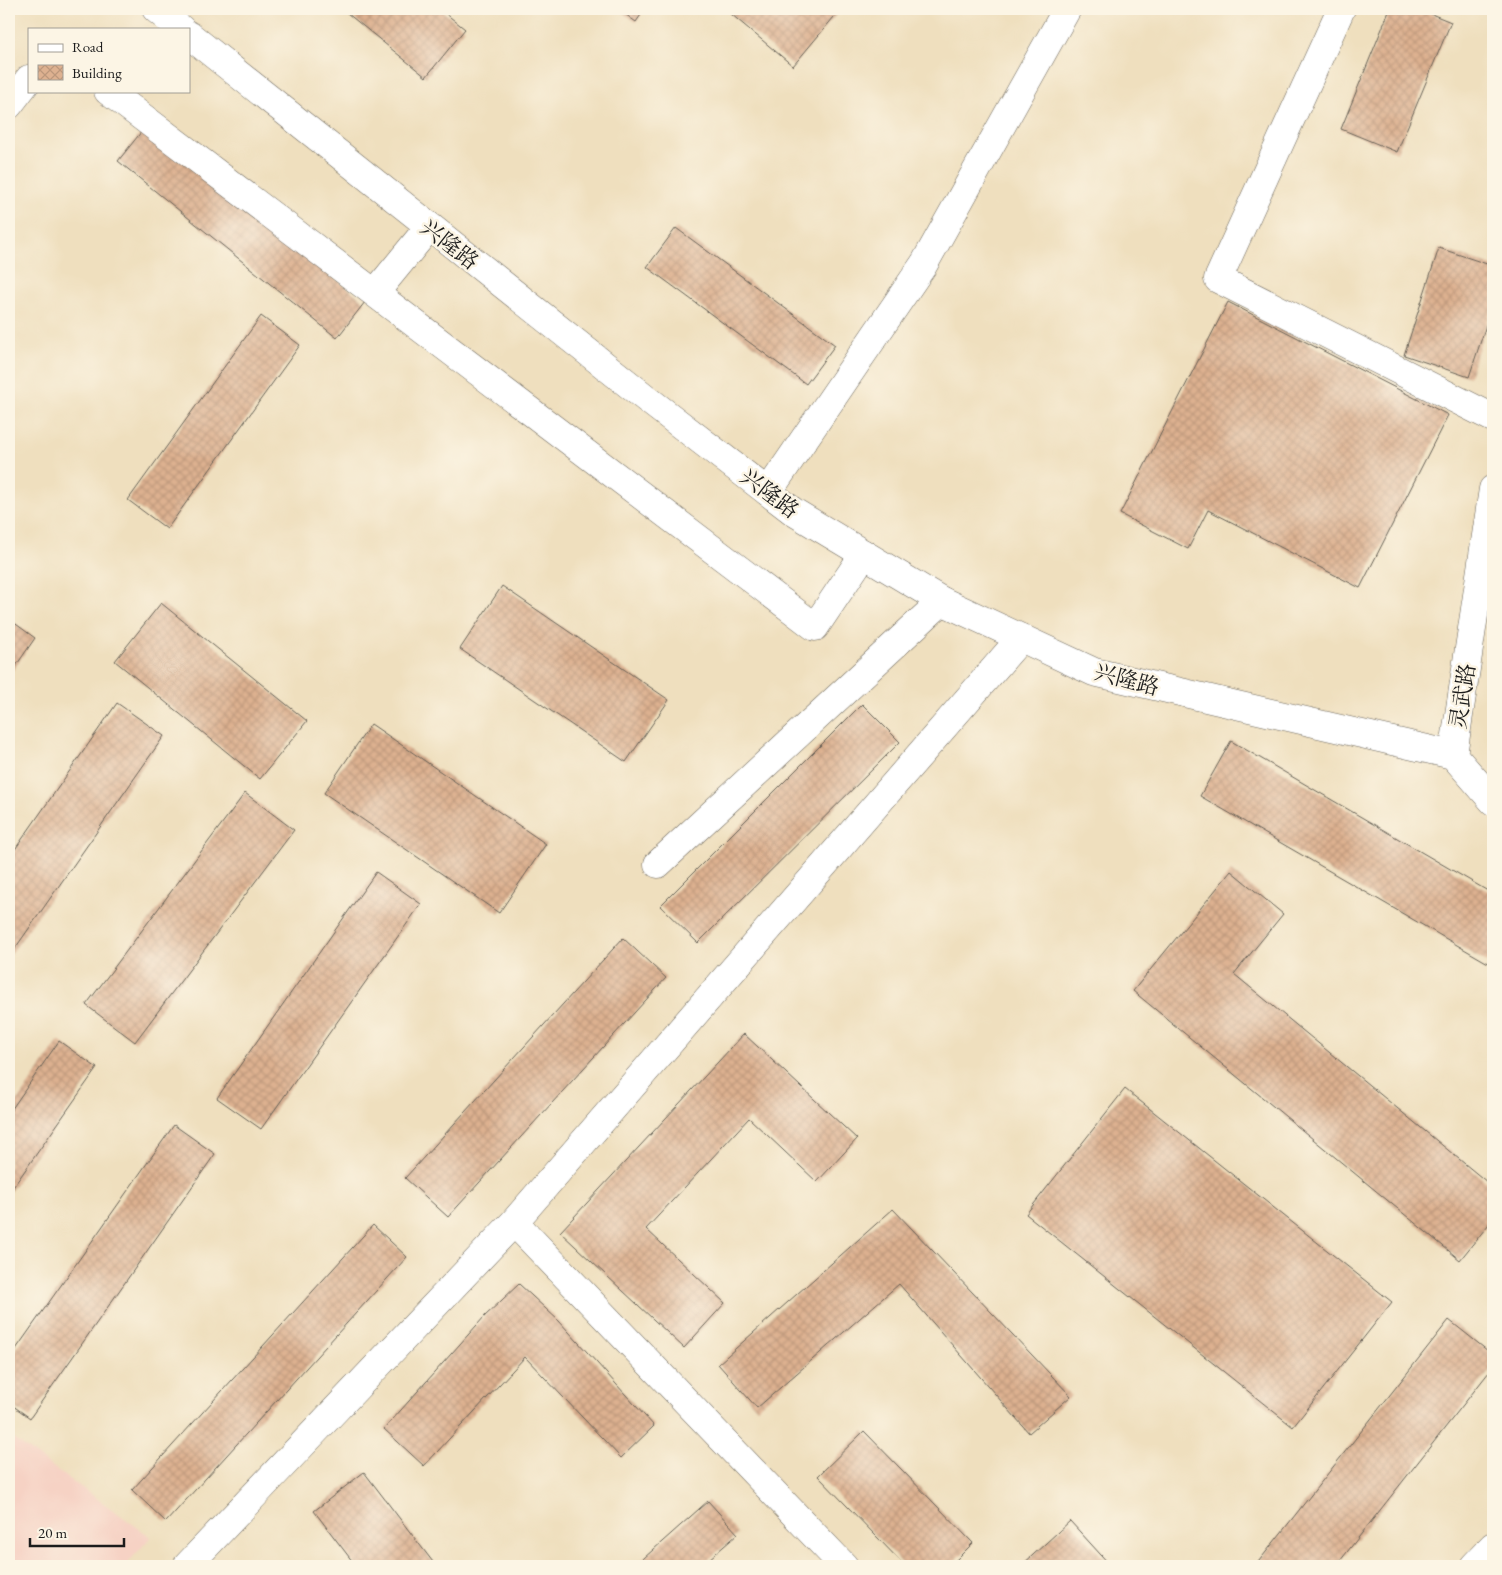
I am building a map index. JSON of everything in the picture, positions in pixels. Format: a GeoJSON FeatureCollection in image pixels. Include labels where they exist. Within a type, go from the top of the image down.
{"type":"FeatureCollection","features":[{"type":"Feature","properties":{"kind":"street"},"geometry":{"type":"LineString","coordinates":[[156,9],[180,28]]}},
{"type":"Feature","properties":{"kind":"street"},"geometry":{"type":"LineString","coordinates":[[768,492],[924,264],[1067,9]]}},
{"type":"Feature","properties":{"kind":"street"},"geometry":{"type":"LineString","coordinates":[[1341,9],[1218,279],[1493,418]]}},
{"type":"Feature","properties":{"kind":"street","name":"兴隆路"},"geometry":{"type":"LineString","coordinates":[[190,36],[428,227],[794,512],[942,601],[1094,672],[1452,755]]}},
{"type":"Feature","properties":{"kind":"street"},"geometry":{"type":"LineString","coordinates":[[9,105],[28,80]]}},
{"type":"Feature","properties":{"kind":"street"},"geometry":{"type":"LineString","coordinates":[[109,92],[815,627],[864,554]]}},
{"type":"Feature","properties":{"kind":"street"},"geometry":{"type":"LineString","coordinates":[[375,293],[428,227]]}},
{"type":"Feature","properties":{"kind":"street","name":"灵武路"},"geometry":{"type":"LineString","coordinates":[[1452,755],[1493,489]]}},
{"type":"Feature","properties":{"kind":"street"},"geometry":{"type":"LineString","coordinates":[[658,864],[942,601]]}},
{"type":"Feature","properties":{"kind":"street"},"geometry":{"type":"LineString","coordinates":[[187,1566],[514,1222],[1021,638]]}},
{"type":"Feature","properties":{"kind":"street"},"geometry":{"type":"LineString","coordinates":[[1452,755],[1493,801]]}},
{"type":"Feature","properties":{"kind":"street"},"geometry":{"type":"LineString","coordinates":[[514,1222],[844,1566]]}},
{"type":"Feature","properties":{"kind":"street"},"geometry":{"type":"LineString","coordinates":[[1474,1566],[1493,1546]]}},
{"type":"Feature","properties":{"kind":"shaded area"},"geometry":{"type":"Polygon","coordinates":[[[9,1436],[151,1537],[125,1566],[9,1566],[9,1436]]]}},
{"type":"Feature","properties":{"kind":"building"},"geometry":{"type":"Polygon","coordinates":[[[342,9],[440,9],[465,29],[426,77],[342,9]]]}},
{"type":"Feature","properties":{"kind":"building"},"geometry":{"type":"Polygon","coordinates":[[[618,9],[645,9],[636,22],[618,9]]]}},
{"type":"Feature","properties":{"kind":"building"},"geometry":{"type":"Polygon","coordinates":[[[725,9],[836,9],[839,11],[793,66],[725,9]]]}},
{"type":"Feature","properties":{"kind":"building"},"geometry":{"type":"Polygon","coordinates":[[[1390,9],[1419,9],[1451,22],[1397,152],[1341,129],[1390,9]]]}},
{"type":"Feature","properties":{"kind":"building"},"geometry":{"type":"Polygon","coordinates":[[[146,126],[365,302],[337,338],[118,161],[146,126]]]}},
{"type":"Feature","properties":{"kind":"building"},"geometry":{"type":"Polygon","coordinates":[[[676,228],[835,345],[806,384],[647,267],[676,228]]]}},
{"type":"Feature","properties":{"kind":"building"},"geometry":{"type":"Polygon","coordinates":[[[1439,248],[1493,266],[1493,304],[1469,377],[1404,355],[1439,248]]]}},
{"type":"Feature","properties":{"kind":"building"},"geometry":{"type":"Polygon","coordinates":[[[1228,302],[1448,415],[1360,588],[1208,510],[1188,549],[1120,514],[1228,302]]]}},
{"type":"Feature","properties":{"kind":"building"},"geometry":{"type":"Polygon","coordinates":[[[261,316],[300,345],[167,529],[128,500],[261,316]]]}},
{"type":"Feature","properties":{"kind":"building"},"geometry":{"type":"Polygon","coordinates":[[[502,586],[669,700],[626,762],[460,649],[502,586]]]}},
{"type":"Feature","properties":{"kind":"building"},"geometry":{"type":"Polygon","coordinates":[[[161,603],[307,721],[260,779],[115,661],[161,603]]]}},
{"type":"Feature","properties":{"kind":"building"},"geometry":{"type":"Polygon","coordinates":[[[9,619],[35,638],[9,676],[9,619]]]}},
{"type":"Feature","properties":{"kind":"building"},"geometry":{"type":"Polygon","coordinates":[[[117,703],[164,736],[9,957],[9,858],[117,703]]]}},
{"type":"Feature","properties":{"kind":"building"},"geometry":{"type":"Polygon","coordinates":[[[862,704],[900,742],[698,943],[660,906],[862,704]]]}},
{"type":"Feature","properties":{"kind":"building"},"geometry":{"type":"Polygon","coordinates":[[[371,724],[546,844],[499,913],[324,793],[371,724]]]}},
{"type":"Feature","properties":{"kind":"building"},"geometry":{"type":"Polygon","coordinates":[[[1231,741],[1493,894],[1493,954],[1488,963],[1200,796],[1231,741]]]}},
{"type":"Feature","properties":{"kind":"building"},"geometry":{"type":"Polygon","coordinates":[[[245,793],[294,830],[135,1042],[86,1005],[245,793]]]}},
{"type":"Feature","properties":{"kind":"building"},"geometry":{"type":"Polygon","coordinates":[[[1231,871],[1283,914],[1234,974],[1493,1187],[1493,1219],[1460,1260],[1133,991],[1231,871]]]}},
{"type":"Feature","properties":{"kind":"building"},"geometry":{"type":"Polygon","coordinates":[[[376,872],[421,904],[261,1129],[217,1098],[376,872]]]}},
{"type":"Feature","properties":{"kind":"building"},"geometry":{"type":"Polygon","coordinates":[[[623,938],[666,978],[448,1217],[405,1178],[623,938]]]}},
{"type":"Feature","properties":{"kind":"building"},"geometry":{"type":"Polygon","coordinates":[[[744,1034],[857,1139],[817,1182],[749,1118],[646,1229],[725,1303],[684,1348],[560,1232],[744,1034]]]}},
{"type":"Feature","properties":{"kind":"building"},"geometry":{"type":"Polygon","coordinates":[[[59,1041],[97,1068],[9,1193],[9,1113],[59,1041]]]}},
{"type":"Feature","properties":{"kind":"building"},"geometry":{"type":"Polygon","coordinates":[[[1125,1089],[1392,1302],[1293,1427],[1026,1214],[1125,1089]]]}},
{"type":"Feature","properties":{"kind":"building"},"geometry":{"type":"Polygon","coordinates":[[[174,1125],[215,1154],[30,1418],[9,1403],[9,1359],[174,1125]]]}},
{"type":"Feature","properties":{"kind":"building"},"geometry":{"type":"Polygon","coordinates":[[[893,1209],[1071,1396],[1029,1433],[899,1284],[757,1408],[718,1364],[893,1209]]]}},
{"type":"Feature","properties":{"kind":"building"},"geometry":{"type":"Polygon","coordinates":[[[373,1225],[407,1257],[166,1522],[132,1490],[373,1225]]]}},
{"type":"Feature","properties":{"kind":"building"},"geometry":{"type":"Polygon","coordinates":[[[519,1284],[559,1321],[654,1426],[621,1458],[525,1357],[424,1466],[384,1429],[485,1316],[519,1284]]]}},
{"type":"Feature","properties":{"kind":"building"},"geometry":{"type":"Polygon","coordinates":[[[1449,1320],[1493,1355],[1493,1367],[1336,1566],[1255,1566],[1449,1320]]]}},
{"type":"Feature","properties":{"kind":"building"},"geometry":{"type":"Polygon","coordinates":[[[864,1431],[973,1543],[950,1566],[905,1566],[818,1476],[864,1431]]]}},
{"type":"Feature","properties":{"kind":"building"},"geometry":{"type":"Polygon","coordinates":[[[364,1472],[436,1566],[356,1566],[314,1511],[364,1472]]]}},
{"type":"Feature","properties":{"kind":"building"},"geometry":{"type":"Polygon","coordinates":[[[708,1501],[738,1534],[701,1566],[635,1566],[708,1501]]]}},
{"type":"Feature","properties":{"kind":"building"},"geometry":{"type":"Polygon","coordinates":[[[1070,1521],[1111,1566],[1021,1566],[1070,1521]]]}}]}
